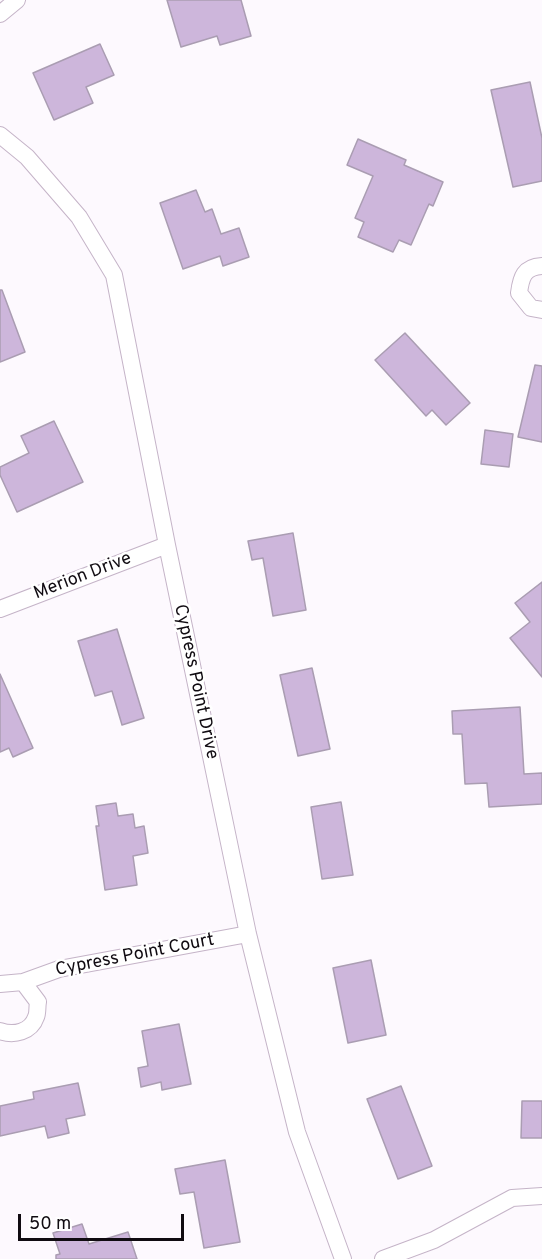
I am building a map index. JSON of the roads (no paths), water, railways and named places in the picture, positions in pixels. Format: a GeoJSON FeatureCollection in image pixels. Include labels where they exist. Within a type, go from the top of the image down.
{"type":"FeatureCollection","features":[{"type":"Feature","properties":{"kind":"street"},"geometry":{"type":"LineString","coordinates":[[0,14],[17,0]]}},
{"type":"Feature","properties":{"kind":"street","name":"Cypress Point Drive"},"geometry":{"type":"LineString","coordinates":[[0,135],[27,157],[79,217],[114,275],[167,545],[248,934],[297,1132],[343,1259]]}},
{"type":"Feature","properties":{"kind":"street"},"geometry":{"type":"LineString","coordinates":[[542,266],[531,268],[522,275],[519,293],[531,308],[542,310]]}},
{"type":"Feature","properties":{"kind":"street","name":"Merion Drive"},"geometry":{"type":"LineString","coordinates":[[0,609],[167,545]]}},
{"type":"Feature","properties":{"kind":"street","name":"Cypress Point Court"},"geometry":{"type":"LineString","coordinates":[[0,984],[23,982],[59,969],[248,934]]}},
{"type":"Feature","properties":{"kind":"street"},"geometry":{"type":"LineString","coordinates":[[0,1031],[10,1035],[25,1031],[36,1017],[38,1002],[23,982]]}},
{"type":"Feature","properties":{"kind":"street"},"geometry":{"type":"LineString","coordinates":[[383,1259],[434,1240],[512,1198],[542,1196]]}}]}
